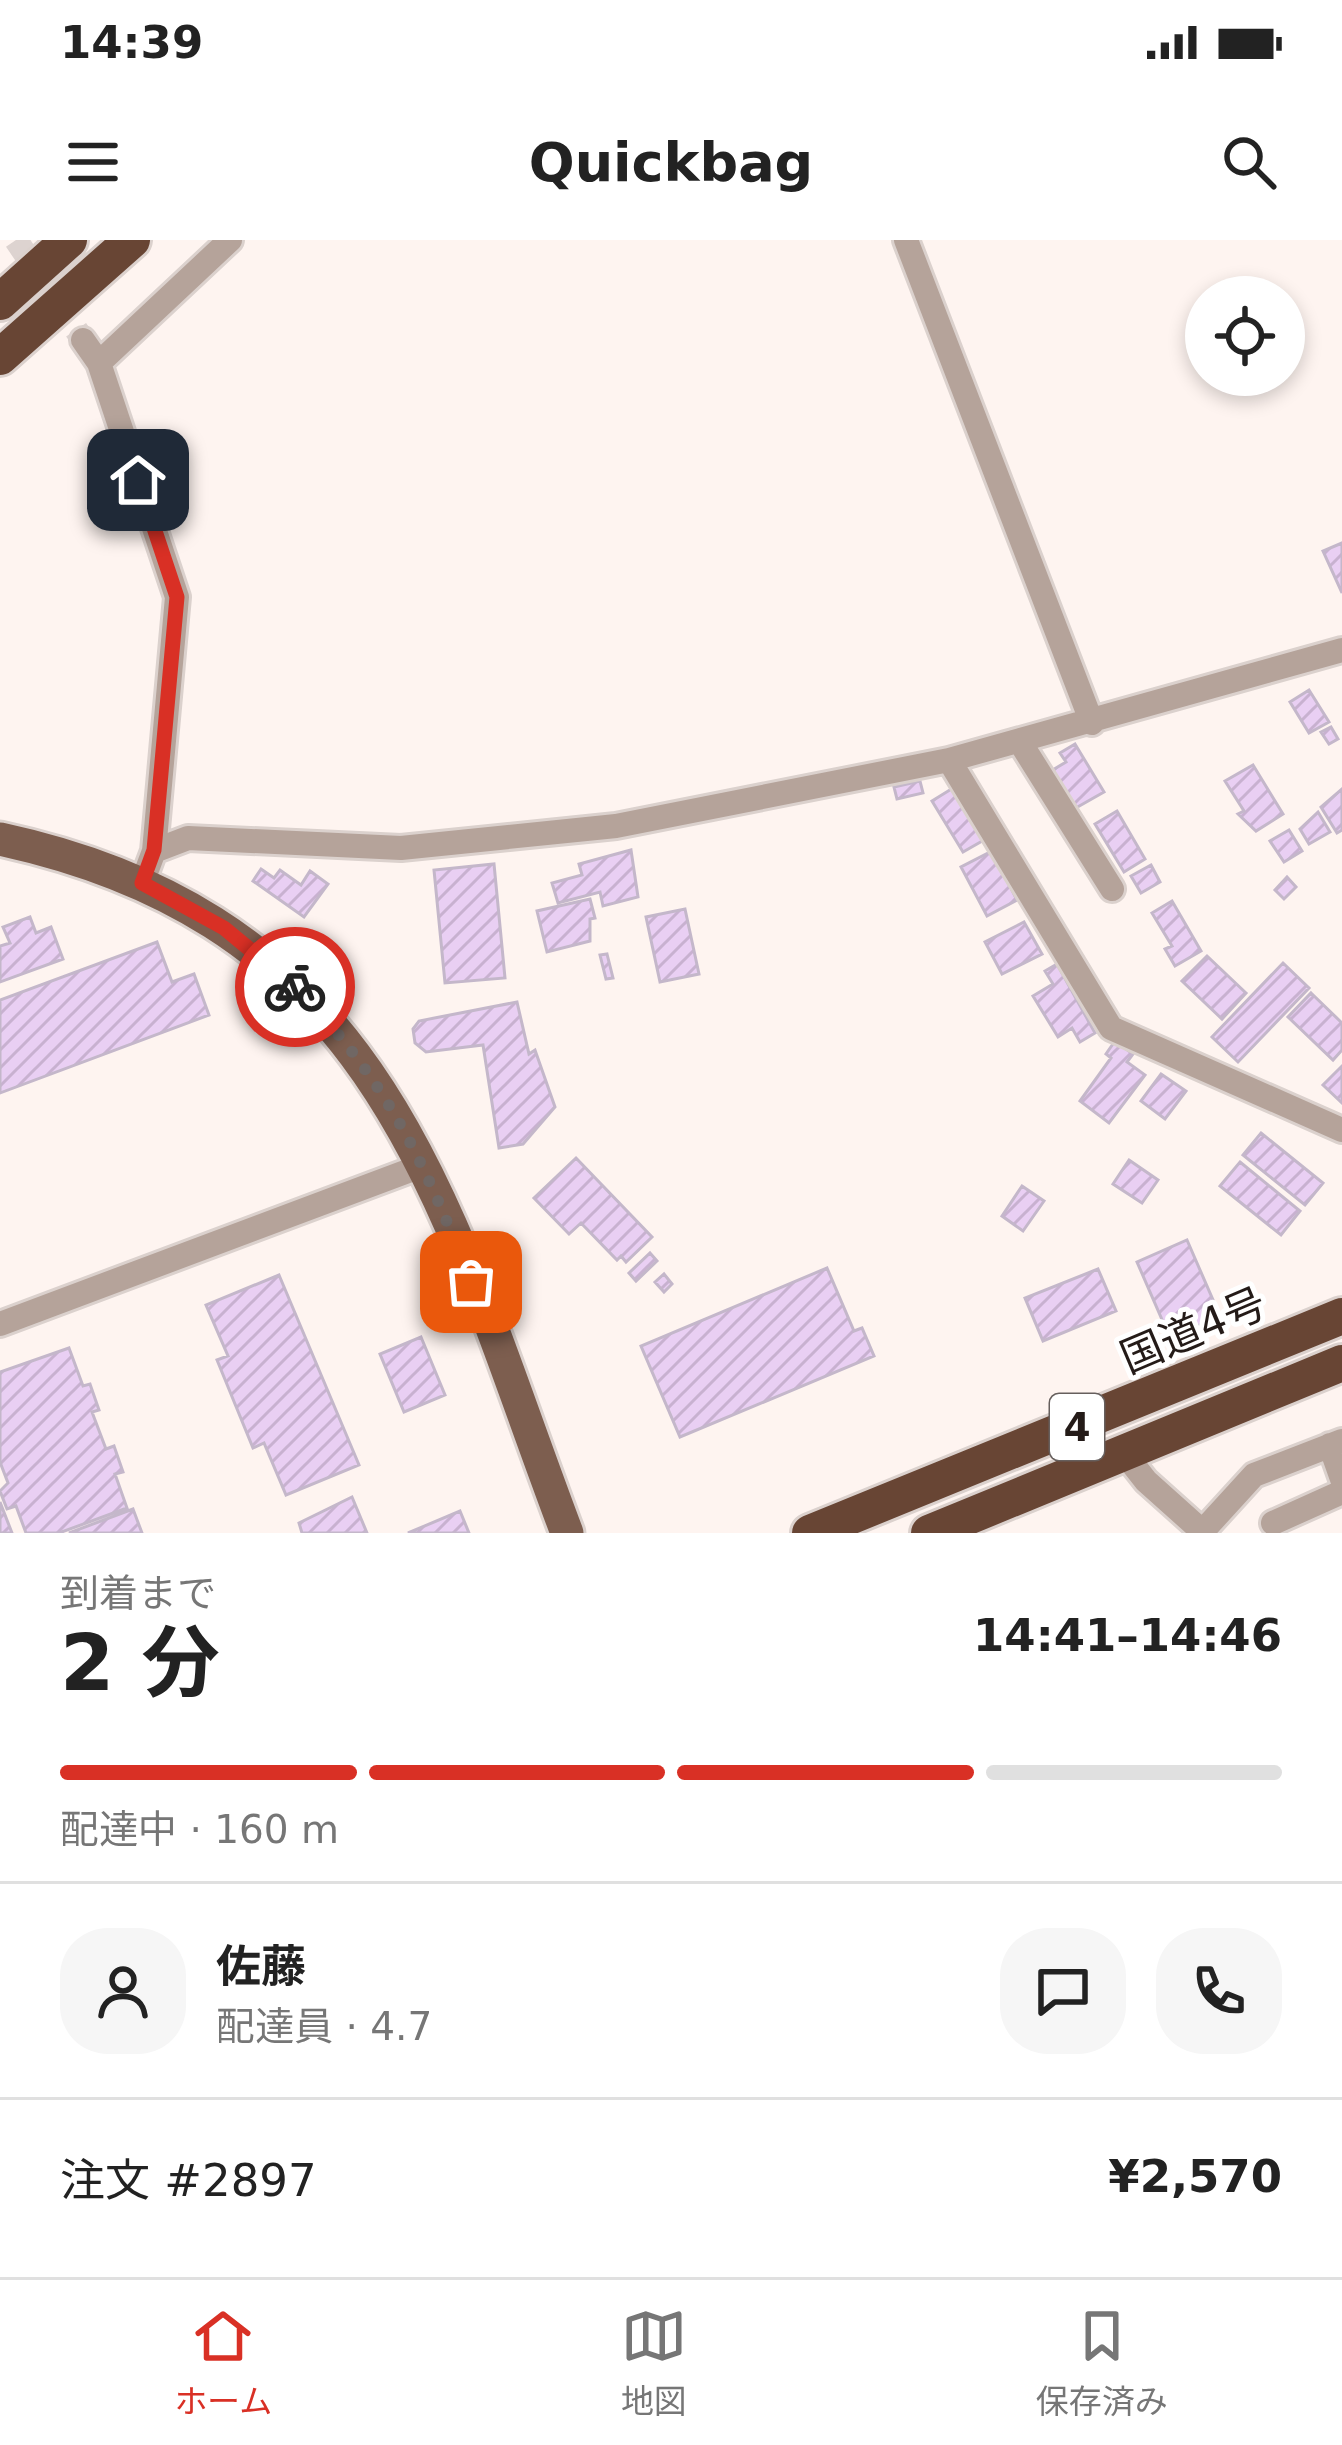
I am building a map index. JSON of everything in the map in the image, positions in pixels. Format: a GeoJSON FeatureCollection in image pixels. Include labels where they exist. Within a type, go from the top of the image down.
{"type":"FeatureCollection","features":[{"type":"Feature","properties":{"kind":"highway"},"geometry":{"type":"LineString","coordinates":[[0,302],[69,240]]}},
{"type":"Feature","properties":{"kind":"highway"},"geometry":{"type":"LineString","coordinates":[[0,358],[132,240]]}},
{"type":"Feature","properties":{"kind":"highway","name":"国道4号"},"geometry":{"type":"LineString","coordinates":[[811,1533],[1342,1316]]}},
{"type":"Feature","properties":{"kind":"highway","name":"国道4号"},"geometry":{"type":"LineString","coordinates":[[929,1533],[1342,1363]]}},
{"type":"Feature","properties":{"kind":"main road"},"geometry":{"type":"LineString","coordinates":[[0,839],[148,867],[296,987],[370,1069],[424,1165],[566,1533]]}},
{"type":"Feature","properties":{"kind":"street"},"geometry":{"type":"LineString","coordinates":[[99,363],[230,240]]}},
{"type":"Feature","properties":{"kind":"street"},"geometry":{"type":"LineString","coordinates":[[906,240],[1091,723]]}},
{"type":"Feature","properties":{"kind":"street"},"geometry":{"type":"LineString","coordinates":[[83,340],[99,363],[177,597],[148,867]]}},
{"type":"Feature","properties":{"kind":"street"},"geometry":{"type":"LineString","coordinates":[[148,867],[188,838],[286,846],[465,844],[638,822],[949,760],[1342,650]]}},
{"type":"Feature","properties":{"kind":"street"},"geometry":{"type":"LineString","coordinates":[[1020,742],[1112,889]]}},
{"type":"Feature","properties":{"kind":"street"},"geometry":{"type":"LineString","coordinates":[[949,760],[1112,1028],[1133,1042],[1342,1130]]}},
{"type":"Feature","properties":{"kind":"street"},"geometry":{"type":"LineString","coordinates":[[0,1324],[424,1165]]}},
{"type":"Feature","properties":{"kind":"street"},"geometry":{"type":"LineString","coordinates":[[1124,1453],[1146,1481],[1202,1533],[1254,1475],[1336,1443],[1342,1478]]}},
{"type":"Feature","properties":{"kind":"street"},"geometry":{"type":"LineString","coordinates":[[1288,1533],[1273,1523],[1342,1492]]}},
{"type":"Feature","properties":{"kind":"building"},"geometry":{"type":"Polygon","coordinates":[[[1342,543],[1342,593],[1323,551],[1342,543]]]}},
{"type":"Feature","properties":{"kind":"building"},"geometry":{"type":"Polygon","coordinates":[[[1309,690],[1329,722],[1309,733],[1290,702],[1309,690]]]}},
{"type":"Feature","properties":{"kind":"building"},"geometry":{"type":"Polygon","coordinates":[[[1331,727],[1338,739],[1329,744],[1321,732],[1331,727]]]}},
{"type":"Feature","properties":{"kind":"building"},"geometry":{"type":"Polygon","coordinates":[[[1075,744],[1104,792],[1074,809],[1051,771],[1066,762],[1060,753],[1075,744]]]}},
{"type":"Feature","properties":{"kind":"building"},"geometry":{"type":"Polygon","coordinates":[[[1253,765],[1283,814],[1256,831],[1238,814],[1244,811],[1225,781],[1253,765]]]}},
{"type":"Feature","properties":{"kind":"building"},"geometry":{"type":"Polygon","coordinates":[[[920,781],[923,793],[897,799],[894,787],[920,781]]]}},
{"type":"Feature","properties":{"kind":"building"},"geometry":{"type":"Polygon","coordinates":[[[953,788],[984,840],[963,852],[932,801],[953,788]]]}},
{"type":"Feature","properties":{"kind":"building"},"geometry":{"type":"Polygon","coordinates":[[[1342,789],[1342,830],[1337,833],[1321,807],[1342,789]]]}},
{"type":"Feature","properties":{"kind":"building"},"geometry":{"type":"Polygon","coordinates":[[[1117,811],[1145,859],[1124,872],[1095,824],[1117,811]]]}},
{"type":"Feature","properties":{"kind":"building"},"geometry":{"type":"Polygon","coordinates":[[[1318,812],[1330,832],[1309,844],[1300,829],[1318,812]]]}},
{"type":"Feature","properties":{"kind":"building"},"geometry":{"type":"Polygon","coordinates":[[[1289,830],[1302,851],[1284,862],[1270,841],[1289,830]]]}},
{"type":"Feature","properties":{"kind":"building"},"geometry":{"type":"Polygon","coordinates":[[[631,850],[638,897],[603,906],[600,892],[558,903],[552,883],[582,875],[579,864],[631,850]]]}},
{"type":"Feature","properties":{"kind":"building"},"geometry":{"type":"Polygon","coordinates":[[[992,851],[1017,900],[987,916],[961,867],[992,851]]]}},
{"type":"Feature","properties":{"kind":"building"},"geometry":{"type":"Polygon","coordinates":[[[494,864],[505,978],[445,983],[434,870],[494,864]]]}},
{"type":"Feature","properties":{"kind":"building"},"geometry":{"type":"Polygon","coordinates":[[[1151,865],[1160,882],[1141,893],[1131,876],[1151,865]]]}},
{"type":"Feature","properties":{"kind":"building"},"geometry":{"type":"Polygon","coordinates":[[[261,869],[274,878],[280,870],[301,885],[310,871],[328,884],[304,917],[253,881],[261,869]]]}},
{"type":"Feature","properties":{"kind":"building"},"geometry":{"type":"Polygon","coordinates":[[[1287,877],[1296,887],[1284,899],[1275,890],[1287,877]]]}},
{"type":"Feature","properties":{"kind":"building"},"geometry":{"type":"Polygon","coordinates":[[[590,899],[595,918],[590,919],[590,941],[547,952],[537,911],[590,899]]]}},
{"type":"Feature","properties":{"kind":"building"},"geometry":{"type":"Polygon","coordinates":[[[1172,901],[1201,951],[1175,966],[1165,949],[1172,946],[1152,913],[1172,901]]]}},
{"type":"Feature","properties":{"kind":"building"},"geometry":{"type":"Polygon","coordinates":[[[685,909],[699,974],[660,982],[646,917],[685,909]]]}},
{"type":"Feature","properties":{"kind":"building"},"geometry":{"type":"Polygon","coordinates":[[[30,917],[36,933],[51,927],[63,959],[0,982],[0,946],[10,943],[3,927],[30,917]]]}},
{"type":"Feature","properties":{"kind":"building"},"geometry":{"type":"Polygon","coordinates":[[[1024,922],[1042,954],[1002,974],[985,942],[1024,922]]]}},
{"type":"Feature","properties":{"kind":"building"},"geometry":{"type":"Polygon","coordinates":[[[157,942],[172,982],[194,974],[209,1015],[0,1093],[0,1000],[157,942]]]}},
{"type":"Feature","properties":{"kind":"building"},"geometry":{"type":"Polygon","coordinates":[[[607,954],[613,978],[606,979],[600,955],[607,954]]]}},
{"type":"Feature","properties":{"kind":"building"},"geometry":{"type":"Polygon","coordinates":[[[1207,956],[1246,993],[1222,1019],[1182,981],[1207,956]]]}},
{"type":"Feature","properties":{"kind":"building"},"geometry":{"type":"Polygon","coordinates":[[[1283,963],[1309,988],[1238,1062],[1212,1037],[1283,963]]]}},
{"type":"Feature","properties":{"kind":"building"},"geometry":{"type":"Polygon","coordinates":[[[1057,964],[1095,1033],[1080,1042],[1072,1028],[1058,1037],[1033,996],[1053,984],[1045,971],[1057,964]]]}},
{"type":"Feature","properties":{"kind":"building"},"geometry":{"type":"Polygon","coordinates":[[[1311,993],[1342,1023],[1342,1050],[1333,1060],[1288,1017],[1311,993]]]}},
{"type":"Feature","properties":{"kind":"building"},"geometry":{"type":"Polygon","coordinates":[[[517,1002],[529,1054],[535,1050],[555,1107],[523,1144],[499,1148],[483,1045],[426,1052],[415,1043],[413,1029],[419,1021],[517,1002]]]}},
{"type":"Feature","properties":{"kind":"building"},"geometry":{"type":"Polygon","coordinates":[[[1115,1041],[1133,1054],[1127,1062],[1145,1075],[1109,1123],[1080,1101],[1111,1058],[1106,1054],[1115,1041]]]}},
{"type":"Feature","properties":{"kind":"building"},"geometry":{"type":"Polygon","coordinates":[[[1342,1066],[1342,1103],[1323,1085],[1342,1066]]]}},
{"type":"Feature","properties":{"kind":"building"},"geometry":{"type":"Polygon","coordinates":[[[1161,1074],[1186,1091],[1165,1119],[1141,1101],[1161,1074]]]}},
{"type":"Feature","properties":{"kind":"building"},"geometry":{"type":"Polygon","coordinates":[[[1261,1133],[1323,1183],[1305,1205],[1243,1155],[1261,1133]]]}},
{"type":"Feature","properties":{"kind":"building"},"geometry":{"type":"Polygon","coordinates":[[[576,1158],[652,1237],[626,1262],[621,1256],[617,1260],[581,1223],[569,1234],[534,1198],[576,1158]]]}},
{"type":"Feature","properties":{"kind":"building"},"geometry":{"type":"Polygon","coordinates":[[[1129,1160],[1158,1180],[1142,1203],[1113,1184],[1129,1160]]]}},
{"type":"Feature","properties":{"kind":"building"},"geometry":{"type":"Polygon","coordinates":[[[1240,1162],[1300,1211],[1281,1235],[1220,1186],[1240,1162]]]}},
{"type":"Feature","properties":{"kind":"building"},"geometry":{"type":"Polygon","coordinates":[[[1022,1186],[1044,1201],[1023,1231],[1002,1216],[1022,1186]]]}},
{"type":"Feature","properties":{"kind":"building"},"geometry":{"type":"Polygon","coordinates":[[[1187,1240],[1220,1316],[1170,1338],[1137,1262],[1187,1240]]]}},
{"type":"Feature","properties":{"kind":"building"},"geometry":{"type":"Polygon","coordinates":[[[650,1253],[657,1261],[636,1281],[629,1273],[650,1253]]]}},
{"type":"Feature","properties":{"kind":"building"},"geometry":{"type":"Polygon","coordinates":[[[827,1268],[854,1331],[862,1328],[874,1356],[680,1437],[641,1346],[827,1268]]]}},
{"type":"Feature","properties":{"kind":"building"},"geometry":{"type":"Polygon","coordinates":[[[1098,1269],[1116,1311],[1043,1341],[1025,1298],[1098,1269]]]}},
{"type":"Feature","properties":{"kind":"building"},"geometry":{"type":"Polygon","coordinates":[[[664,1274],[672,1284],[664,1292],[655,1282],[664,1274]]]}},
{"type":"Feature","properties":{"kind":"building"},"geometry":{"type":"Polygon","coordinates":[[[279,1275],[359,1465],[286,1495],[264,1443],[253,1448],[217,1360],[228,1356],[206,1305],[279,1275]]]}},
{"type":"Feature","properties":{"kind":"building"},"geometry":{"type":"Polygon","coordinates":[[[421,1337],[445,1395],[404,1412],[380,1354],[421,1337]]]}},
{"type":"Feature","properties":{"kind":"building"},"geometry":{"type":"Polygon","coordinates":[[[69,1348],[83,1386],[90,1384],[99,1410],[92,1412],[106,1449],[114,1446],[123,1472],[115,1474],[127,1508],[59,1533],[26,1533],[16,1506],[7,1509],[0,1491],[8,1483],[0,1462],[0,1372],[69,1348]]]}},
{"type":"Feature","properties":{"kind":"building"},"geometry":{"type":"Polygon","coordinates":[[[352,1497],[367,1533],[302,1533],[299,1523],[352,1497]]]}},
{"type":"Feature","properties":{"kind":"building"},"geometry":{"type":"Polygon","coordinates":[[[0,1502],[12,1533],[0,1533],[0,1502]]]}},
{"type":"Feature","properties":{"kind":"building"},"geometry":{"type":"Polygon","coordinates":[[[133,1509],[142,1533],[69,1533],[133,1509]]]}},
{"type":"Feature","properties":{"kind":"building"},"geometry":{"type":"Polygon","coordinates":[[[460,1511],[469,1533],[408,1533],[460,1511]]]}},
{"type":"Feature","properties":{"kind":"tunnel"},"geometry":{"type":"LineString","coordinates":[[16,240],[83,340]]}},
{"type":"Feature","properties":{"kind":"way so far"},"geometry":{"type":"LineString","coordinates":[[295,987],[370,1069],[400,1119],[424,1165],[471,1282]]}},
{"type":"Feature","properties":{"kind":"route"},"geometry":{"type":"LineString","coordinates":[[138,480],[177,597],[154,850],[142,883],[224,928],[295,987]]}}]}
